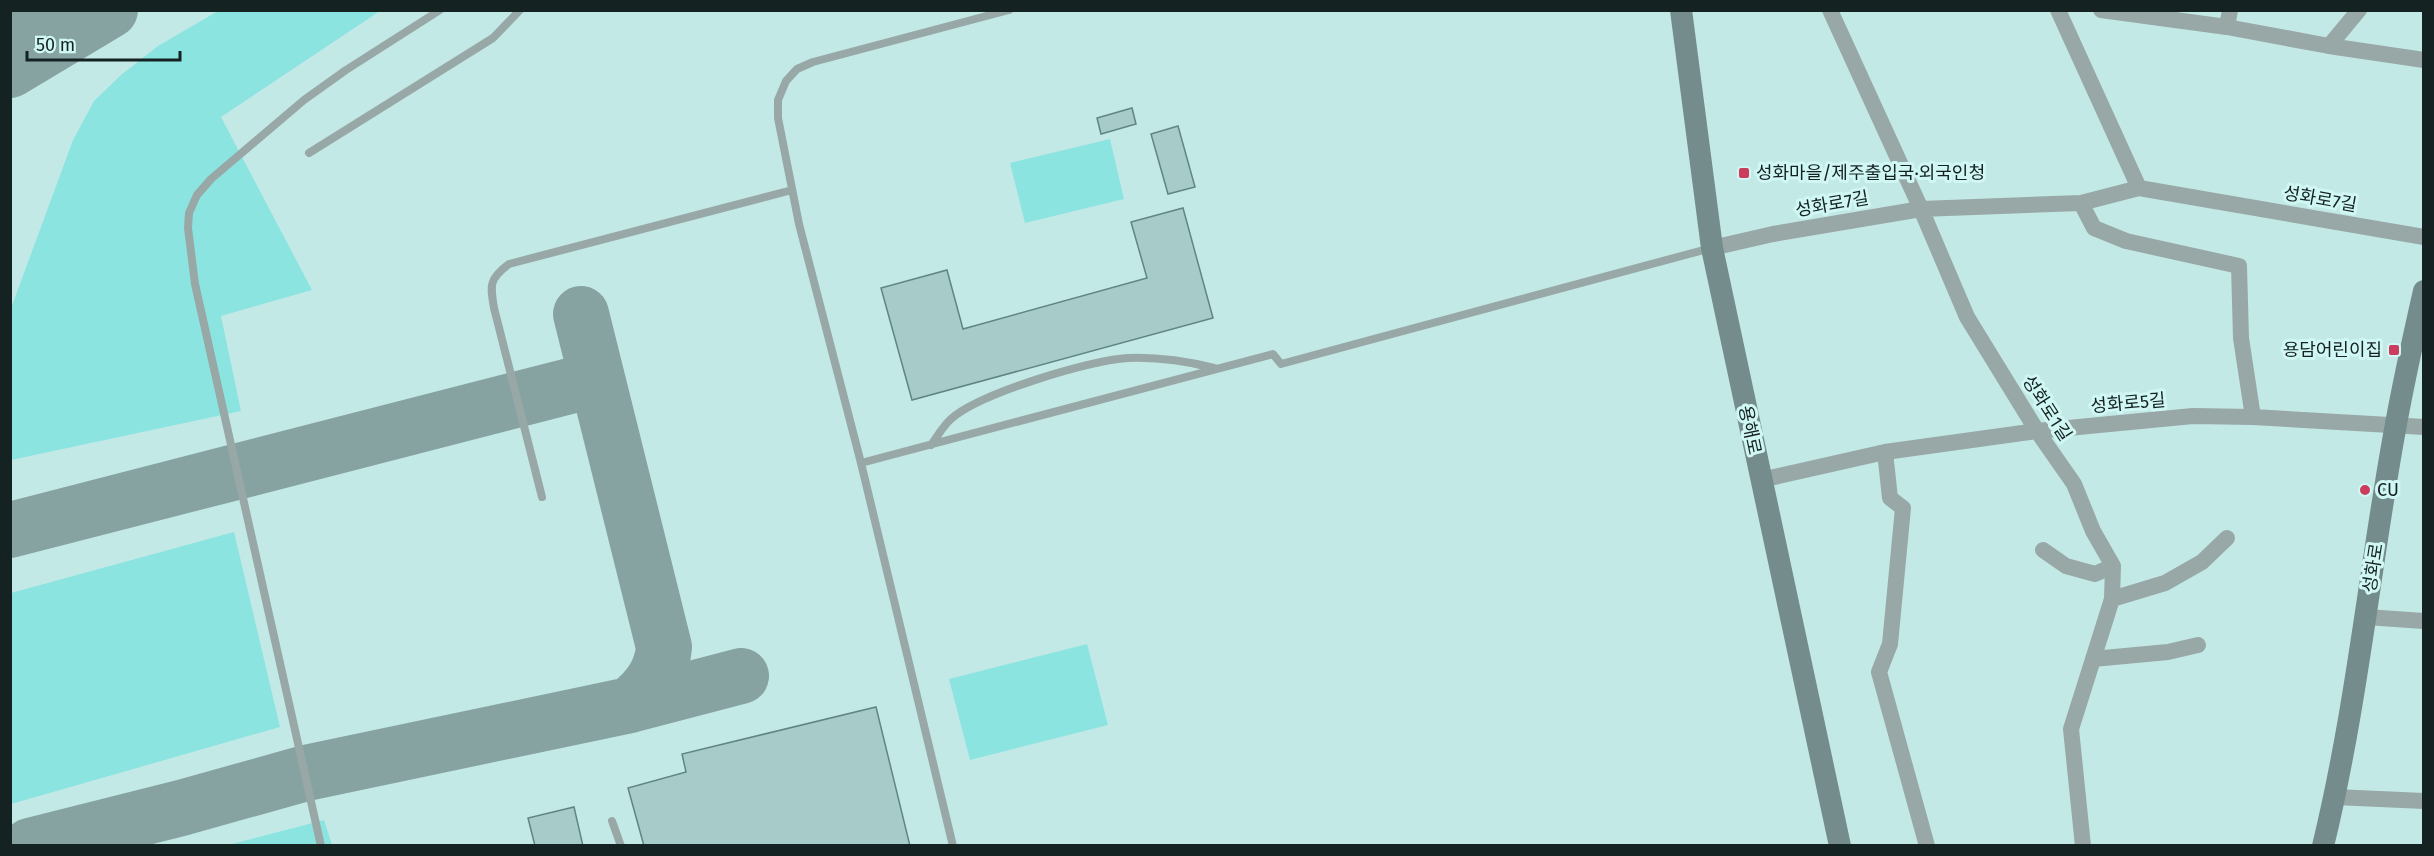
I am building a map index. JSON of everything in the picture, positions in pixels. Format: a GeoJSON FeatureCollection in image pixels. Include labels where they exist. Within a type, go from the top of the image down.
{"type":"FeatureCollection","features":[{"type":"Feature","properties":{"kind":"main road","name":"용해로"},"geometry":{"type":"LineString","coordinates":[[1681,10],[1712,248],[1840,846]]}},
{"type":"Feature","properties":{"kind":"main road","name":"성화로"},"geometry":{"type":"LineString","coordinates":[[2323,846],[2366,617],[2396,425],[2424,291]]}},
{"type":"Feature","properties":{"kind":"street","name":"성화로1길"},"geometry":{"type":"LineString","coordinates":[[1830,10],[1922,208],[1967,318],[2037,431],[2074,484],[2093,531],[2112,566],[2112,599],[2071,729],[2083,846]]}},
{"type":"Feature","properties":{"kind":"street"},"geometry":{"type":"LineString","coordinates":[[2058,10],[2139,188]]}},
{"type":"Feature","properties":{"kind":"street"},"geometry":{"type":"LineString","coordinates":[[2101,10],[2228,19],[2329,46],[2424,60]]}},
{"type":"Feature","properties":{"kind":"street"},"geometry":{"type":"LineString","coordinates":[[2329,46],[2359,10]]}},
{"type":"Feature","properties":{"kind":"street","name":"성화로7길"},"geometry":{"type":"LineString","coordinates":[[1712,248],[1773,234],[1922,208],[2081,203],[2139,188],[2424,237]]}},
{"type":"Feature","properties":{"kind":"street"},"geometry":{"type":"LineString","coordinates":[[2081,203],[2094,228],[2126,241],[2239,266],[2241,338],[2253,417]]}},
{"type":"Feature","properties":{"kind":"street","name":"성화로5길"},"geometry":{"type":"LineString","coordinates":[[1761,480],[1885,452],[2037,431],[2193,416],[2253,417],[2424,428]]}},
{"type":"Feature","properties":{"kind":"street"},"geometry":{"type":"LineString","coordinates":[[1885,452],[1890,498],[1903,508],[1890,644],[1879,672],[1927,846]]}},
{"type":"Feature","properties":{"kind":"street"},"geometry":{"type":"LineString","coordinates":[[2112,599],[2165,583],[2202,562],[2227,538]]}},
{"type":"Feature","properties":{"kind":"street"},"geometry":{"type":"LineString","coordinates":[[2043,550],[2066,566],[2096,574],[2112,566]]}},
{"type":"Feature","properties":{"kind":"street"},"geometry":{"type":"LineString","coordinates":[[2366,617],[2424,621]]}},
{"type":"Feature","properties":{"kind":"street"},"geometry":{"type":"LineString","coordinates":[[2093,658],[2168,652],[2198,645]]}},
{"type":"Feature","properties":{"kind":"street"},"geometry":{"type":"LineString","coordinates":[[2334,797],[2424,801]]}},
{"type":"Feature","properties":{"kind":"lane"},"geometry":{"type":"LineString","coordinates":[[321,846],[195,284],[189,213],[197,195],[211,179],[304,100],[346,70],[440,10]]}},
{"type":"Feature","properties":{"kind":"lane"},"geometry":{"type":"LineString","coordinates":[[309,153],[493,38],[520,10]]}},
{"type":"Feature","properties":{"kind":"lane"},"geometry":{"type":"LineString","coordinates":[[953,846],[861,463],[792,190],[778,118],[778,100],[786,81],[797,69],[813,62],[1009,10]]}},
{"type":"Feature","properties":{"kind":"lane"},"geometry":{"type":"LineString","coordinates":[[542,497],[494,308],[490,287],[496,274],[509,264],[792,190]]}},
{"type":"Feature","properties":{"kind":"lane"},"geometry":{"type":"LineString","coordinates":[[861,463],[1273,354],[1281,364],[1712,248]]}},
{"type":"Feature","properties":{"kind":"lane"},"geometry":{"type":"LineString","coordinates":[[931,445],[951,420],[979,402],[1015,387],[1106,361],[1127,358],[1162,359],[1217,369]]}},
{"type":"Feature","properties":{"kind":"lane"},"geometry":{"type":"LineString","coordinates":[[612,821],[621,846]]}},
{"type":"Feature","properties":{"kind":"shaded area"},"geometry":{"type":"Polygon","coordinates":[[[218,11],[380,11],[221,117],[312,290],[221,316],[241,411],[11,460],[10,311],[73,140],[94,101],[121,75],[158,46],[218,11]]]}},
{"type":"Feature","properties":{"kind":"shaded area"},"geometry":{"type":"Polygon","coordinates":[[[1110,139],[1124,199],[1025,223],[1010,163],[1110,139]]]}},
{"type":"Feature","properties":{"kind":"shaded area"},"geometry":{"type":"Polygon","coordinates":[[[234,532],[280,727],[11,804],[11,593],[234,532]]]}},
{"type":"Feature","properties":{"kind":"shaded area"},"geometry":{"type":"Polygon","coordinates":[[[1087,644],[1108,725],[970,760],[949,679],[1087,644]]]}},
{"type":"Feature","properties":{"kind":"shaded area"},"geometry":{"type":"Polygon","coordinates":[[[324,820],[332,845],[224,846],[324,820]]]}},
{"type":"Feature","properties":{"kind":"building"},"geometry":{"type":"Polygon","coordinates":[[[1132,108],[1136,124],[1101,134],[1097,118],[1132,108]]]}},
{"type":"Feature","properties":{"kind":"building"},"geometry":{"type":"Polygon","coordinates":[[[1178,126],[1195,187],[1168,194],[1151,134],[1178,126]]]}},
{"type":"Feature","properties":{"kind":"building"},"geometry":{"type":"Polygon","coordinates":[[[1183,208],[1213,318],[912,400],[881,288],[947,270],[963,329],[1147,278],[1131,222],[1183,208]]]}},
{"type":"Feature","properties":{"kind":"building"},"geometry":{"type":"Polygon","coordinates":[[[876,707],[910,846],[644,846],[628,788],[686,772],[682,754],[876,707]]]}},
{"type":"Feature","properties":{"kind":"building"},"geometry":{"type":"Polygon","coordinates":[[[574,807],[583,846],[535,846],[528,818],[574,807]]]}},
{"type":"Feature","properties":{"kind":"taxiway"},"geometry":{"type":"LineString","coordinates":[[10,40],[31,10]]}},
{"type":"Feature","properties":{"kind":"taxiway"},"geometry":{"type":"LineString","coordinates":[[10,70],[110,10]]}},
{"type":"Feature","properties":{"kind":"taxiway"},"geometry":{"type":"LineString","coordinates":[[581,314],[664,647],[661,665],[653,680],[630,705]]}},
{"type":"Feature","properties":{"kind":"taxiway"},"geometry":{"type":"LineString","coordinates":[[10,530],[597,379]]}},
{"type":"Feature","properties":{"kind":"taxiway"},"geometry":{"type":"LineString","coordinates":[[30,846],[181,808],[306,773],[630,705],[741,676]]}},
{"type":"Feature","properties":{"kind":"place","name":"성화마을/제주출입국·외국인청"},"geometry":{"type":"Point","coordinates":[1744,173]}},
{"type":"Feature","properties":{"kind":"place","name":"용담어린이집"},"geometry":{"type":"Point","coordinates":[2394,350]}},
{"type":"Feature","properties":{"kind":"place","name":"CU"},"geometry":{"type":"Point","coordinates":[2365,490]}}]}
